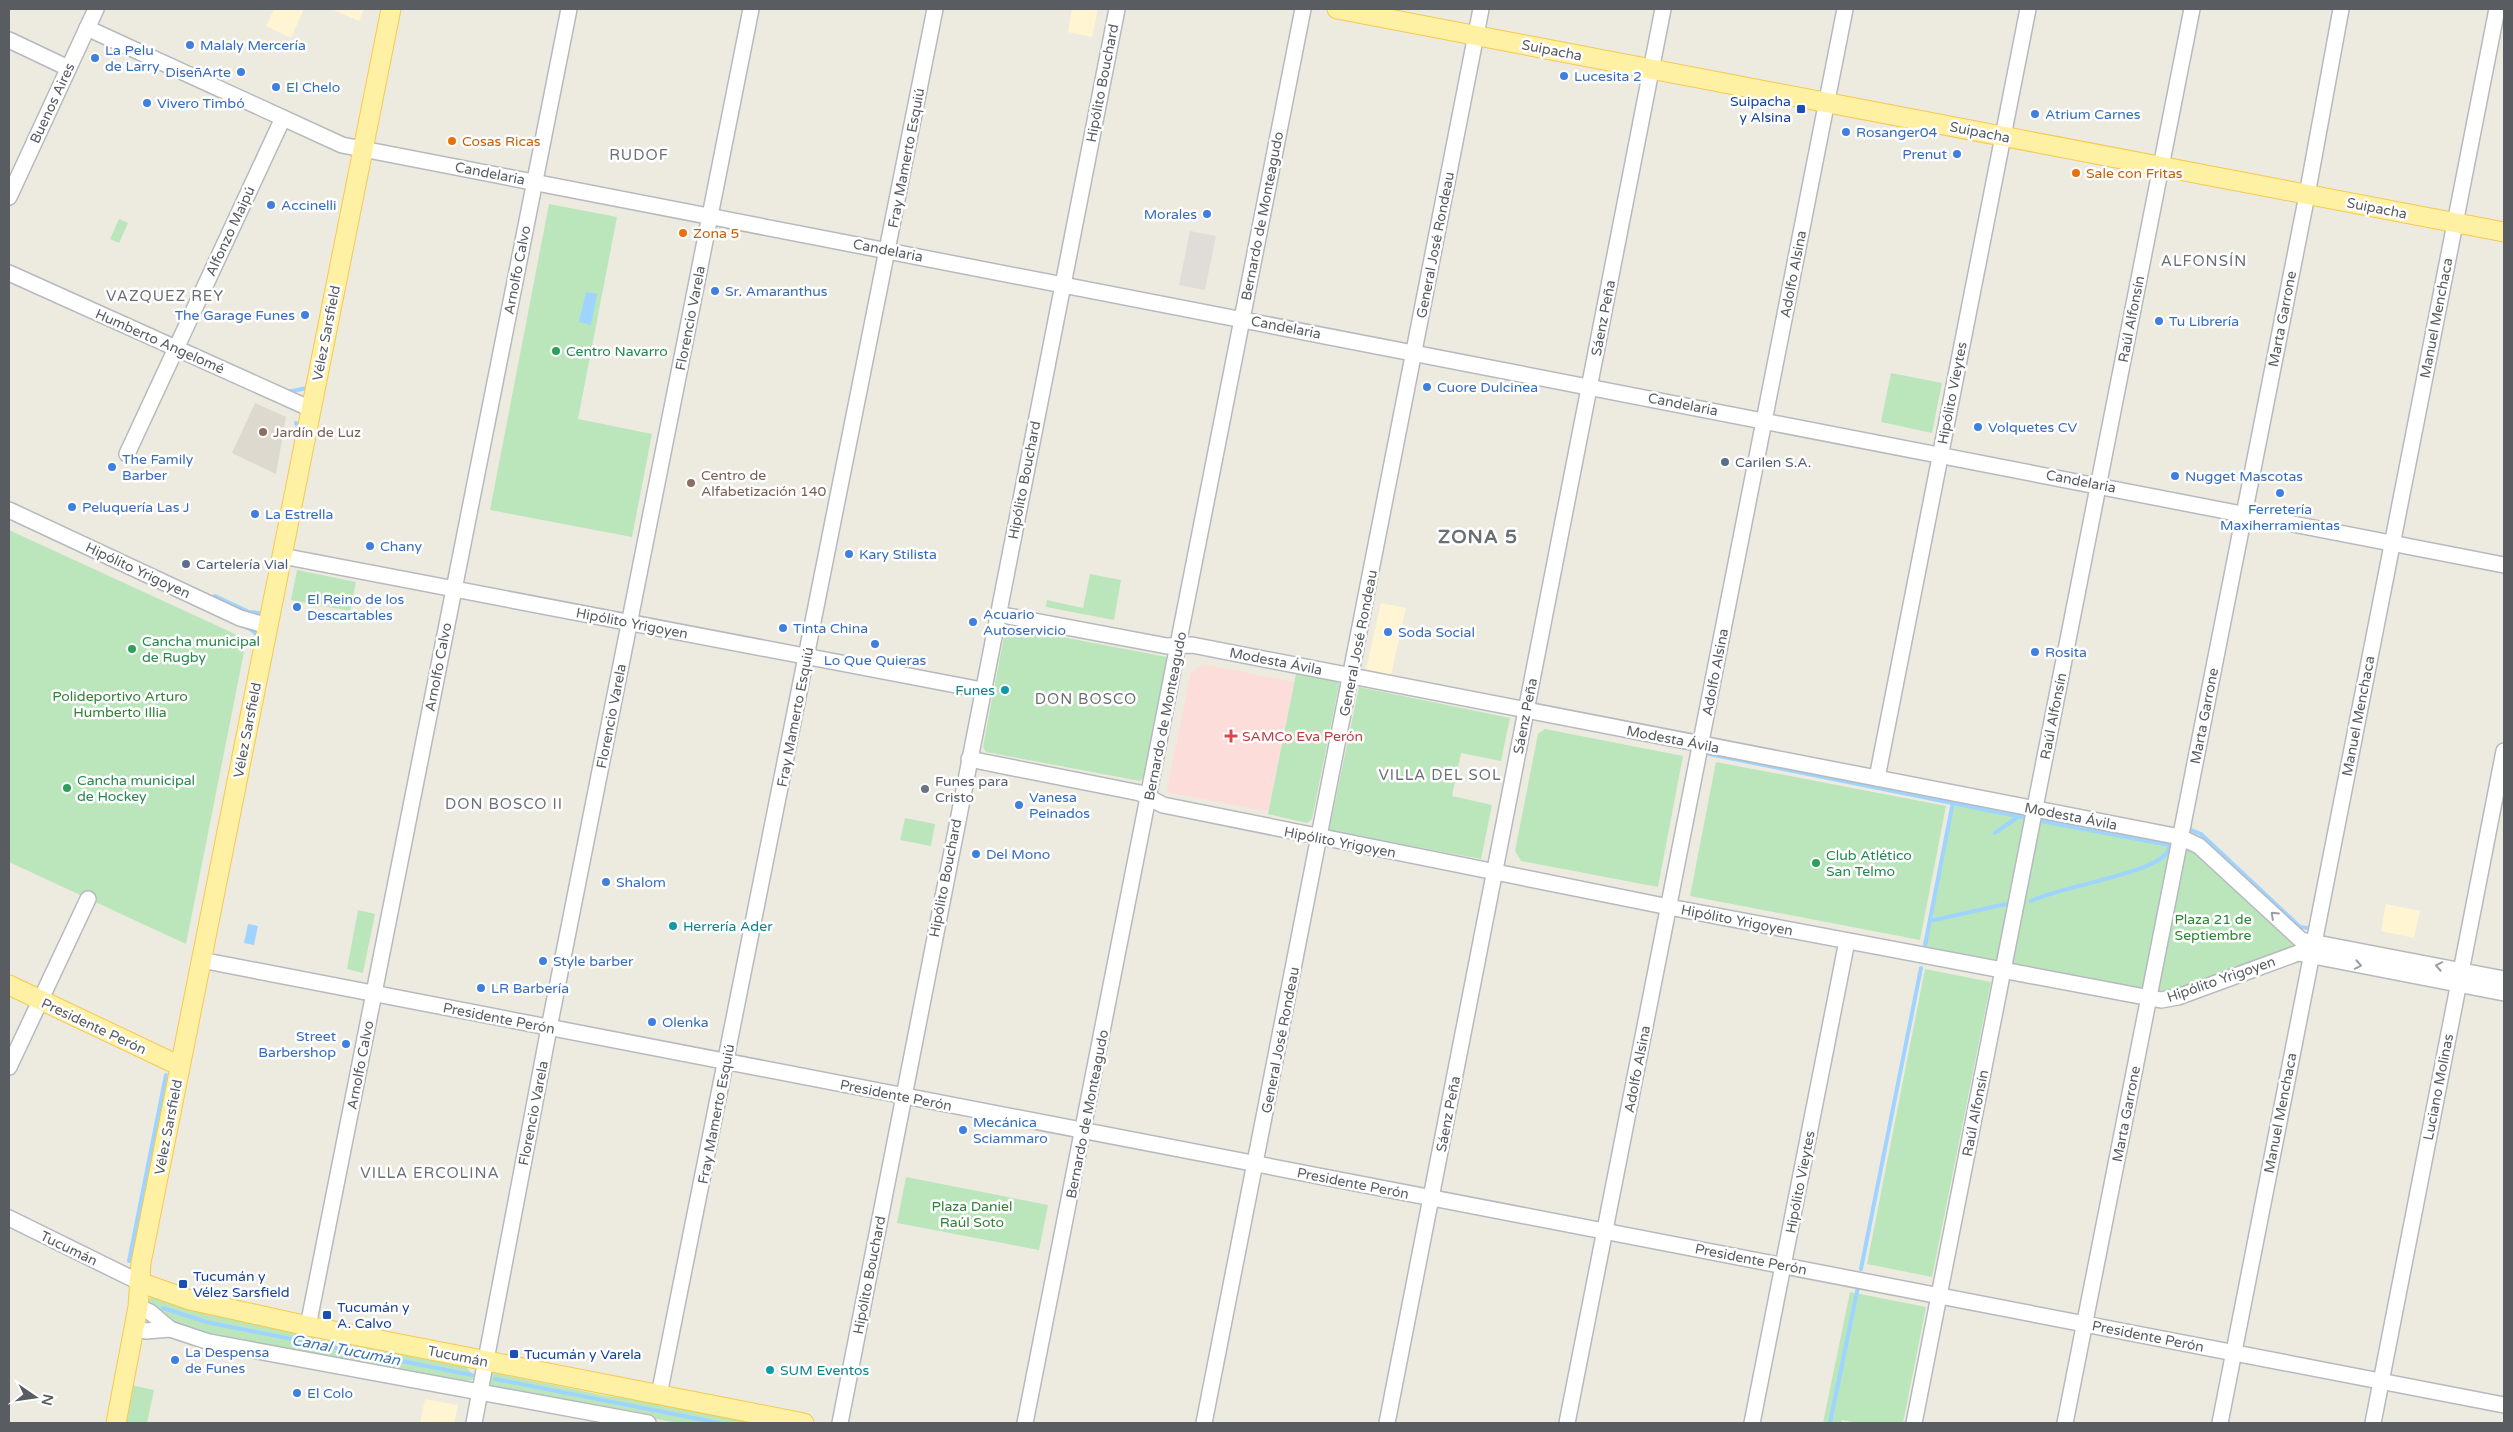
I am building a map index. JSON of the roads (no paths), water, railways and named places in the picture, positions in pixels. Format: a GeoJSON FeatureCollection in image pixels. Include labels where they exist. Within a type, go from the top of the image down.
{"type":"FeatureCollection","features":[{"type":"Feature","properties":{"kind":"main road","name":"Vélez Sarsfield"},"geometry":{"type":"LineString","coordinates":[[116,1423],[138,1307],[141,1263],[391,9]]}},
{"type":"Feature","properties":{"kind":"main road","name":"Suipacha"},"geometry":{"type":"LineString","coordinates":[[1337,9],[2504,232]]}},
{"type":"Feature","properties":{"kind":"main road","name":"Presidente Perón"},"geometry":{"type":"LineString","coordinates":[[9,985],[180,1066]]}},
{"type":"Feature","properties":{"kind":"main road","name":"Tucumán"},"geometry":{"type":"LineString","coordinates":[[139,1282],[190,1300],[308,1326],[804,1423]]}},
{"type":"Feature","properties":{"kind":"street","name":"Buenos Aires"},"geometry":{"type":"LineString","coordinates":[[9,197],[96,9]]}},
{"type":"Feature","properties":{"kind":"street","name":"Arnolfo Calvo"},"geometry":{"type":"LineString","coordinates":[[308,1326],[569,9]]}},
{"type":"Feature","properties":{"kind":"street","name":"Florencio Varela"},"geometry":{"type":"LineString","coordinates":[[474,1423],[549,1028],[751,9]]}},
{"type":"Feature","properties":{"kind":"street","name":"Fray Mamerto Esquiú"},"geometry":{"type":"LineString","coordinates":[[659,1395],[727,1062],[935,9]]}},
{"type":"Feature","properties":{"kind":"street","name":"Hipólito Bouchard"},"geometry":{"type":"LineString","coordinates":[[840,1423],[982,690],[1064,285],[1116,9]]}},
{"type":"Feature","properties":{"kind":"street","name":"Bernardo de Monteagudo"},"geometry":{"type":"LineString","coordinates":[[1025,1423],[1084,1131],[1303,9]]}},
{"type":"Feature","properties":{"kind":"street","name":"General José Rondeau"},"geometry":{"type":"LineString","coordinates":[[1204,1423],[1482,9]]}},
{"type":"Feature","properties":{"kind":"street","name":"Sáenz Peña"},"geometry":{"type":"LineString","coordinates":[[1387,1423],[1663,9]]}},
{"type":"Feature","properties":{"kind":"street","name":"Adolfo Alsina"},"geometry":{"type":"LineString","coordinates":[[1567,1423],[1670,907],[1845,9]]}},
{"type":"Feature","properties":{"kind":"street","name":"Hipólito Vieytes"},"geometry":{"type":"LineString","coordinates":[[1877,778],[2028,9]]}},
{"type":"Feature","properties":{"kind":"street","name":"Raúl Alfonsín"},"geometry":{"type":"LineString","coordinates":[[1914,1423],[2192,9]]}},
{"type":"Feature","properties":{"kind":"street","name":"Marta Garrone"},"geometry":{"type":"LineString","coordinates":[[2065,1423],[2307,195],[2341,9]]}},
{"type":"Feature","properties":{"kind":"street","name":"Manuel Menchaca"},"geometry":{"type":"LineString","coordinates":[[2220,1423],[2497,9]]}},
{"type":"Feature","properties":{"kind":"street","name":"Candelaria"},"geometry":{"type":"LineString","coordinates":[[87,28],[342,145],[2098,484],[2504,565]]}},
{"type":"Feature","properties":{"kind":"street"},"geometry":{"type":"LineString","coordinates":[[9,40],[68,68]]}},
{"type":"Feature","properties":{"kind":"street","name":"Alfonzo Maipú"},"geometry":{"type":"LineString","coordinates":[[127,454],[283,118]]}},
{"type":"Feature","properties":{"kind":"street","name":"Humberto Angelomé"},"geometry":{"type":"LineString","coordinates":[[9,273],[311,409]]}},
{"type":"Feature","properties":{"kind":"street","name":"Hipólito Yrigoyen"},"geometry":{"type":"LineString","coordinates":[[9,510],[240,618],[268,626]]}},
{"type":"Feature","properties":{"kind":"street","name":"Hipólito Yrigoyen"},"geometry":{"type":"LineString","coordinates":[[282,556],[982,690]]}},
{"type":"Feature","properties":{"kind":"street","name":"Modesta Ávila"},"geometry":{"type":"LineString","coordinates":[[997,614],[1168,646],[1192,645],[2180,837],[2199,846],[2312,949]]}},
{"type":"Feature","properties":{"kind":"street","name":"Luciano Molinas"},"geometry":{"type":"LineString","coordinates":[[2373,1423],[2504,751]]}},
{"type":"Feature","properties":{"kind":"street","name":"Hipólito Yrigoyen"},"geometry":{"type":"LineString","coordinates":[[969,759],[1140,793],[1163,805],[1320,838],[1670,907],[2161,1000],[2178,997],[2312,949],[2460,978],[2504,993]]}},
{"type":"Feature","properties":{"kind":"street"},"geometry":{"type":"LineString","coordinates":[[9,1067],[88,899]]}},
{"type":"Feature","properties":{"kind":"street","name":"Hipólito Vieytes"},"geometry":{"type":"LineString","coordinates":[[1752,1423],[1847,941]]}},
{"type":"Feature","properties":{"kind":"street","name":"Presidente Perón"},"geometry":{"type":"LineString","coordinates":[[201,960],[2504,1406]]}},
{"type":"Feature","properties":{"kind":"street","name":"Hipólito Yrigoyen"},"geometry":{"type":"LineString","coordinates":[[2460,978],[2504,979]]}},
{"type":"Feature","properties":{"kind":"street","name":"Tucumán"},"geometry":{"type":"LineString","coordinates":[[10,1224],[139,1282]]}},
{"type":"Feature","properties":{"kind":"street"},"geometry":{"type":"LineString","coordinates":[[138,1307],[150,1312],[170,1328],[209,1342],[648,1423]]}},
{"type":"Feature","properties":{"kind":"street"},"geometry":{"type":"LineString","coordinates":[[134,1328],[146,1331],[170,1328]]}},
{"type":"Feature","properties":{"kind":"water"},"geometry":{"type":"Polygon","coordinates":[[[586,292],[597,294],[591,325],[579,322],[586,292]]]}},
{"type":"Feature","properties":{"kind":"water"},"geometry":{"type":"Polygon","coordinates":[[[248,924],[258,926],[254,945],[244,943],[248,924]]]}},
{"type":"Feature","properties":{"kind":"waterway"},"geometry":{"type":"LineString","coordinates":[[288,392],[307,388]]}},
{"type":"Feature","properties":{"kind":"waterway"},"geometry":{"type":"LineString","coordinates":[[296,423],[300,431]]}},
{"type":"Feature","properties":{"kind":"waterway"},"geometry":{"type":"LineString","coordinates":[[215,596],[249,612],[261,613],[265,609]]}},
{"type":"Feature","properties":{"kind":"waterway"},"geometry":{"type":"LineString","coordinates":[[243,626],[252,630],[258,636]]}},
{"type":"Feature","properties":{"kind":"waterway"},"geometry":{"type":"LineString","coordinates":[[1709,754],[2022,817]]}},
{"type":"Feature","properties":{"kind":"waterway"},"geometry":{"type":"LineString","coordinates":[[1925,945],[1953,802]]}},
{"type":"Feature","properties":{"kind":"waterway"},"geometry":{"type":"LineString","coordinates":[[1995,833],[2018,817],[2025,816]]}},
{"type":"Feature","properties":{"kind":"waterway"},"geometry":{"type":"LineString","coordinates":[[2041,821],[2169,845]]}},
{"type":"Feature","properties":{"kind":"waterway"},"geometry":{"type":"LineString","coordinates":[[2191,830],[2201,834],[2300,927],[2307,928]]}},
{"type":"Feature","properties":{"kind":"waterway"},"geometry":{"type":"LineString","coordinates":[[2031,901],[2045,895],[2123,874],[2156,862],[2166,854],[2171,844]]}},
{"type":"Feature","properties":{"kind":"waterway"},"geometry":{"type":"LineString","coordinates":[[1930,921],[2006,904]]}},
{"type":"Feature","properties":{"kind":"waterway"},"geometry":{"type":"LineString","coordinates":[[1861,1269],[1921,968]]}},
{"type":"Feature","properties":{"kind":"waterway"},"geometry":{"type":"LineString","coordinates":[[129,1261],[166,1075]]}},
{"type":"Feature","properties":{"kind":"waterway"},"geometry":{"type":"LineString","coordinates":[[1830,1423],[1858,1287]]}},
{"type":"Feature","properties":{"kind":"waterway","name":"Canal Tucumán"},"geometry":{"type":"LineString","coordinates":[[163,1308],[206,1322],[472,1375]]}},
{"type":"Feature","properties":{"kind":"waterway","name":"Canal Tucumán"},"geometry":{"type":"LineString","coordinates":[[495,1379],[719,1423]]}},
{"type":"Feature","properties":{"kind":"place","name":"Malaly Mercería"},"geometry":{"type":"Point","coordinates":[190,45]}},
{"type":"Feature","properties":{"kind":"place","name":"La Pelu de Larry"},"geometry":{"type":"Point","coordinates":[95,58]}},
{"type":"Feature","properties":{"kind":"place","name":"DiseñArte"},"geometry":{"type":"Point","coordinates":[241,72]}},
{"type":"Feature","properties":{"kind":"place","name":"Lucesita 2"},"geometry":{"type":"Point","coordinates":[1564,76]}},
{"type":"Feature","properties":{"kind":"place","name":"El Chelo"},"geometry":{"type":"Point","coordinates":[276,87]}},
{"type":"Feature","properties":{"kind":"place","name":"Vivero Timbó"},"geometry":{"type":"Point","coordinates":[147,103]}},
{"type":"Feature","properties":{"kind":"place","name":"Suipacha y Alsina"},"geometry":{"type":"Point","coordinates":[1801,109]}},
{"type":"Feature","properties":{"kind":"place","name":"Atrium Carnes"},"geometry":{"type":"Point","coordinates":[2035,114]}},
{"type":"Feature","properties":{"kind":"place","name":"Rosanger04"},"geometry":{"type":"Point","coordinates":[1846,132]}},
{"type":"Feature","properties":{"kind":"place","name":"Cosas Ricas"},"geometry":{"type":"Point","coordinates":[452,141]}},
{"type":"Feature","properties":{"kind":"place","name":"Prenut"},"geometry":{"type":"Point","coordinates":[1957,154]}},
{"type":"Feature","properties":{"kind":"place","name":"Sale con Fritas"},"geometry":{"type":"Point","coordinates":[2076,173]}},
{"type":"Feature","properties":{"kind":"place","name":"Accinelli"},"geometry":{"type":"Point","coordinates":[271,205]}},
{"type":"Feature","properties":{"kind":"place","name":"Morales"},"geometry":{"type":"Point","coordinates":[1207,214]}},
{"type":"Feature","properties":{"kind":"place","name":"Zona 5"},"geometry":{"type":"Point","coordinates":[683,233]}},
{"type":"Feature","properties":{"kind":"place","name":"Sr. Amaranthus"},"geometry":{"type":"Point","coordinates":[715,291]}},
{"type":"Feature","properties":{"kind":"place","name":"The Garage Funes"},"geometry":{"type":"Point","coordinates":[305,315]}},
{"type":"Feature","properties":{"kind":"place","name":"Tu Librería"},"geometry":{"type":"Point","coordinates":[2159,321]}},
{"type":"Feature","properties":{"kind":"place","name":"Centro Navarro"},"geometry":{"type":"Point","coordinates":[556,351]}},
{"type":"Feature","properties":{"kind":"place","name":"Cuore Dulcinea"},"geometry":{"type":"Point","coordinates":[1427,387]}},
{"type":"Feature","properties":{"kind":"place","name":"Volquetes CV"},"geometry":{"type":"Point","coordinates":[1978,427]}},
{"type":"Feature","properties":{"kind":"place","name":"Jardín de Luz"},"geometry":{"type":"Point","coordinates":[263,432]}},
{"type":"Feature","properties":{"kind":"place","name":"Carilen S.A."},"geometry":{"type":"Point","coordinates":[1725,462]}},
{"type":"Feature","properties":{"kind":"place","name":"The Family Barber"},"geometry":{"type":"Point","coordinates":[112,467]}},
{"type":"Feature","properties":{"kind":"place","name":"Nugget Mascotas"},"geometry":{"type":"Point","coordinates":[2175,476]}},
{"type":"Feature","properties":{"kind":"place","name":"Centro de Alfabetización 140"},"geometry":{"type":"Point","coordinates":[691,483]}},
{"type":"Feature","properties":{"kind":"place","name":"Ferretería Maxiherramientas"},"geometry":{"type":"Point","coordinates":[2280,493]}},
{"type":"Feature","properties":{"kind":"place","name":"Peluquería Las J"},"geometry":{"type":"Point","coordinates":[72,507]}},
{"type":"Feature","properties":{"kind":"place","name":"La Estrella"},"geometry":{"type":"Point","coordinates":[255,514]}},
{"type":"Feature","properties":{"kind":"place","name":"Chany"},"geometry":{"type":"Point","coordinates":[370,546]}},
{"type":"Feature","properties":{"kind":"place","name":"Kary Stilista"},"geometry":{"type":"Point","coordinates":[849,554]}},
{"type":"Feature","properties":{"kind":"place","name":"Cartelería Vial"},"geometry":{"type":"Point","coordinates":[186,564]}},
{"type":"Feature","properties":{"kind":"place","name":"El Reino de los Descartables"},"geometry":{"type":"Point","coordinates":[297,607]}},
{"type":"Feature","properties":{"kind":"place","name":"Acuario Autoservicio"},"geometry":{"type":"Point","coordinates":[973,622]}},
{"type":"Feature","properties":{"kind":"place","name":"Tinta China"},"geometry":{"type":"Point","coordinates":[783,628]}},
{"type":"Feature","properties":{"kind":"place","name":"Soda Social"},"geometry":{"type":"Point","coordinates":[1388,632]}},
{"type":"Feature","properties":{"kind":"place","name":"Lo Que Quieras"},"geometry":{"type":"Point","coordinates":[875,644]}},
{"type":"Feature","properties":{"kind":"place","name":"Cancha municipal de Rugby"},"geometry":{"type":"Point","coordinates":[132,649]}},
{"type":"Feature","properties":{"kind":"place","name":"Rosita"},"geometry":{"type":"Point","coordinates":[2035,652]}},
{"type":"Feature","properties":{"kind":"place","name":"Funes"},"geometry":{"type":"Point","coordinates":[1005,690]}},
{"type":"Feature","properties":{"kind":"place","name":"SAMCo Eva Perón"},"geometry":{"type":"Point","coordinates":[1231,736]}},
{"type":"Feature","properties":{"kind":"place","name":"Cancha municipal de Hockey"},"geometry":{"type":"Point","coordinates":[67,788]}},
{"type":"Feature","properties":{"kind":"place","name":"Funes para Cristo"},"geometry":{"type":"Point","coordinates":[925,789]}},
{"type":"Feature","properties":{"kind":"place","name":"Vanesa Peinados"},"geometry":{"type":"Point","coordinates":[1019,805]}},
{"type":"Feature","properties":{"kind":"place","name":"Del Mono"},"geometry":{"type":"Point","coordinates":[976,854]}},
{"type":"Feature","properties":{"kind":"place","name":"Club Atlético San Telmo"},"geometry":{"type":"Point","coordinates":[1816,863]}},
{"type":"Feature","properties":{"kind":"place","name":"Shalom"},"geometry":{"type":"Point","coordinates":[606,882]}},
{"type":"Feature","properties":{"kind":"place","name":"Herrería Ader"},"geometry":{"type":"Point","coordinates":[673,926]}},
{"type":"Feature","properties":{"kind":"place","name":"Style barber"},"geometry":{"type":"Point","coordinates":[543,961]}},
{"type":"Feature","properties":{"kind":"place","name":"LR Barbería"},"geometry":{"type":"Point","coordinates":[481,988]}},
{"type":"Feature","properties":{"kind":"place","name":"Olenka"},"geometry":{"type":"Point","coordinates":[652,1022]}},
{"type":"Feature","properties":{"kind":"place","name":"Street Barbershop"},"geometry":{"type":"Point","coordinates":[346,1044]}},
{"type":"Feature","properties":{"kind":"place","name":"Mecánica Sciammaro"},"geometry":{"type":"Point","coordinates":[963,1130]}},
{"type":"Feature","properties":{"kind":"place","name":"Tucumán y Vélez Sarsfield"},"geometry":{"type":"Point","coordinates":[183,1284]}},
{"type":"Feature","properties":{"kind":"place","name":"Tucumán y A. Calvo"},"geometry":{"type":"Point","coordinates":[327,1315]}},
{"type":"Feature","properties":{"kind":"place","name":"Tucumán y Varela"},"geometry":{"type":"Point","coordinates":[514,1354]}},
{"type":"Feature","properties":{"kind":"place","name":"La Despensa de Funes"},"geometry":{"type":"Point","coordinates":[175,1360]}},
{"type":"Feature","properties":{"kind":"place","name":"SUM Eventos"},"geometry":{"type":"Point","coordinates":[770,1370]}},
{"type":"Feature","properties":{"kind":"place","name":"El Colo"},"geometry":{"type":"Point","coordinates":[297,1393]}},
{"type":"Feature","properties":{"kind":"district","name":"RUDOF"},"geometry":{"type":"Point","coordinates":[639,155]}},
{"type":"Feature","properties":{"kind":"district","name":"ALFONSÍN"},"geometry":{"type":"Point","coordinates":[2204,261]}},
{"type":"Feature","properties":{"kind":"district","name":"VAZQUEZ REY"},"geometry":{"type":"Point","coordinates":[165,296]}},
{"type":"Feature","properties":{"kind":"district","name":"ZONA 5"},"geometry":{"type":"Point","coordinates":[1478,536]}},
{"type":"Feature","properties":{"kind":"district","name":"DON BOSCO"},"geometry":{"type":"Point","coordinates":[1086,699]}},
{"type":"Feature","properties":{"kind":"district","name":"VILLA DEL SOL"},"geometry":{"type":"Point","coordinates":[1440,775]}},
{"type":"Feature","properties":{"kind":"district","name":"DON BOSCO II"},"geometry":{"type":"Point","coordinates":[504,804]}},
{"type":"Feature","properties":{"kind":"district","name":"VILLA ERCOLINA"},"geometry":{"type":"Point","coordinates":[430,1173]}},
{"type":"Feature","properties":{"kind":"park label","name":"Polideportivo Arturo Humberto Illia"},"geometry":{"type":"Point","coordinates":[120,704]}},
{"type":"Feature","properties":{"kind":"park label","name":"Plaza 21 de Septiembre"},"geometry":{"type":"Point","coordinates":[2213,928]}},
{"type":"Feature","properties":{"kind":"park label","name":"Plaza Daniel Raúl Soto"},"geometry":{"type":"Point","coordinates":[972,1214]}}]}
